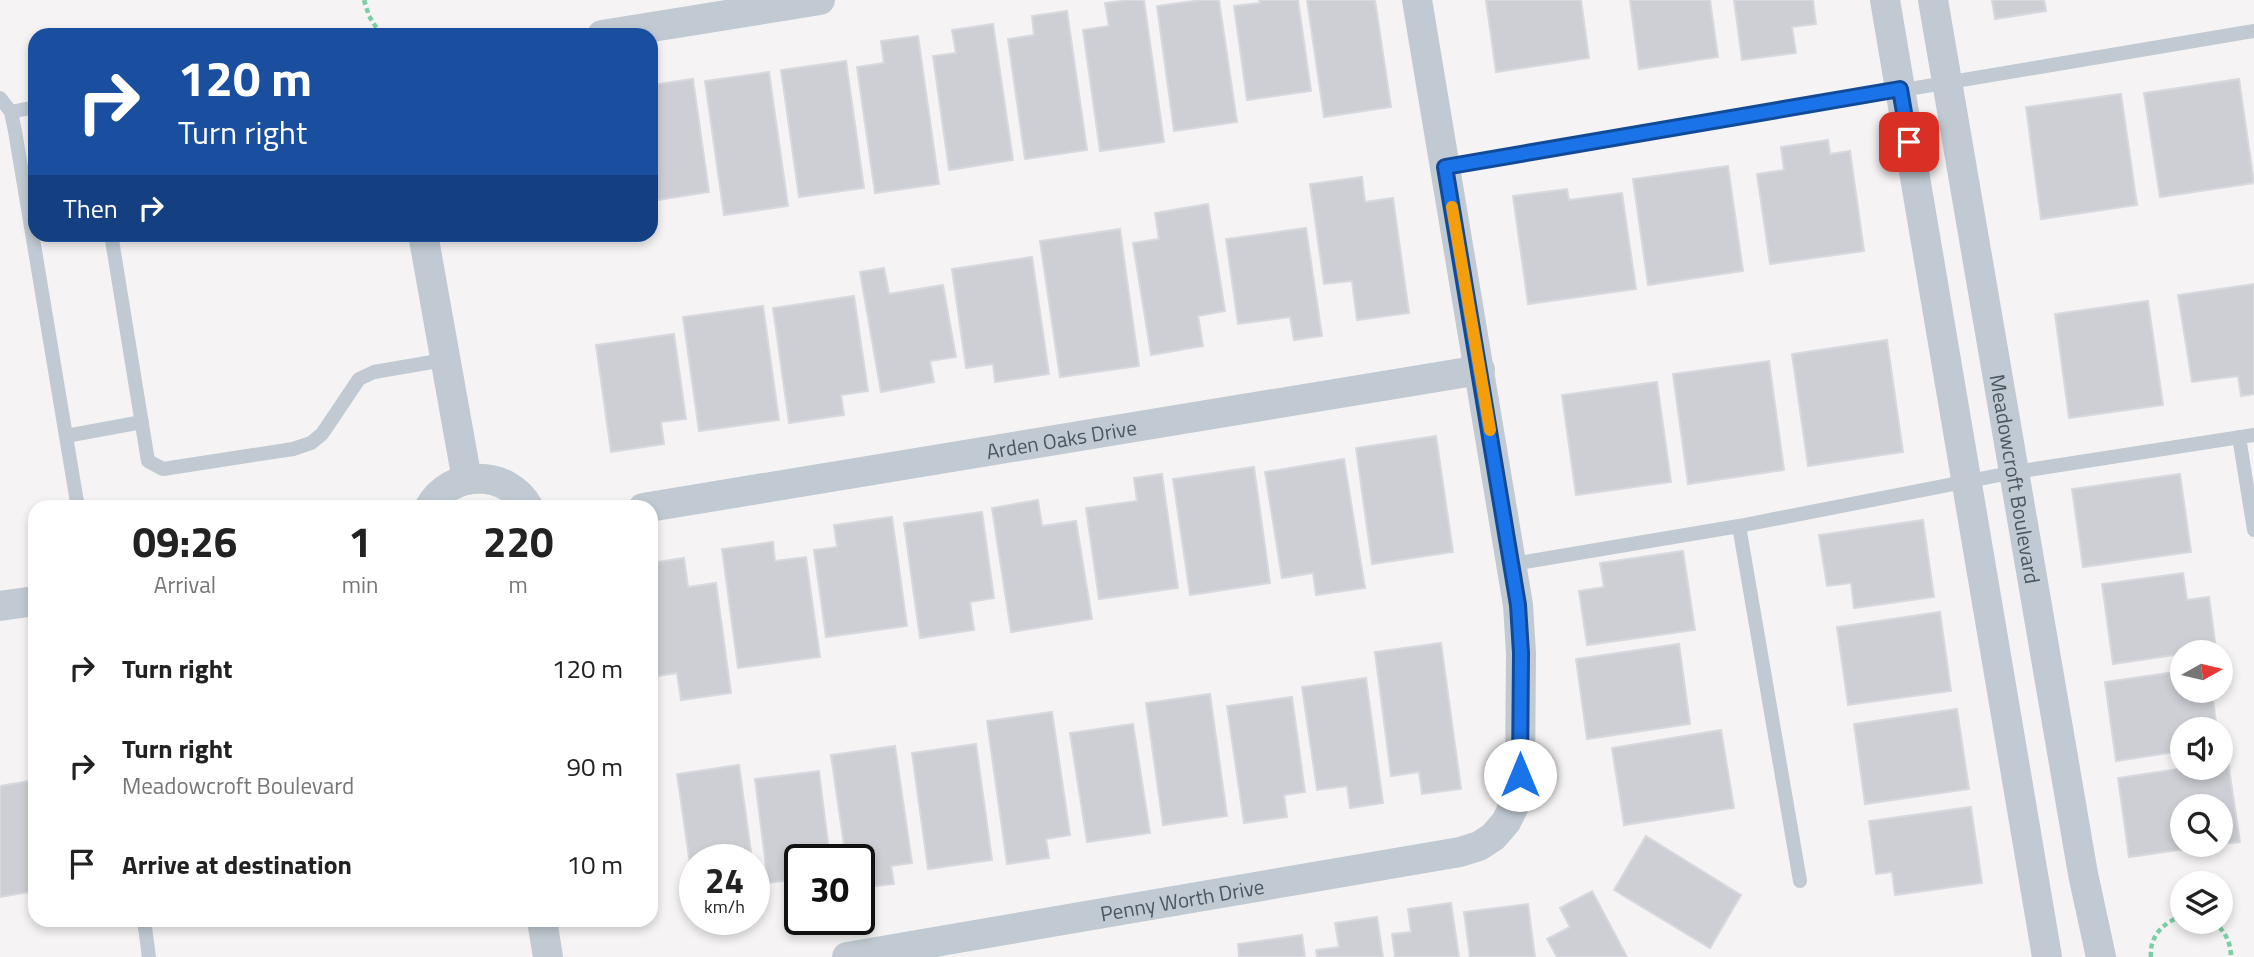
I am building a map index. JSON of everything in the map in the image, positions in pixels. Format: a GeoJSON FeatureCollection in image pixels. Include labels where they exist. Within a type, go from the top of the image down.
{"type":"FeatureCollection","features":[{"type":"Feature","properties":{"kind":"street"},"geometry":{"type":"LineString","coordinates":[[646,28],[820,0]]}},
{"type":"Feature","properties":{"kind":"street"},"geometry":{"type":"LineString","coordinates":[[1417,0],[1513,564]]}},
{"type":"Feature","properties":{"kind":"street"},"geometry":{"type":"LineString","coordinates":[[1885,0],[2047,957]]}},
{"type":"Feature","properties":{"kind":"street","name":"Meadowcroft Boulevard"},"geometry":{"type":"LineString","coordinates":[[1933,0],[2083,874],[2101,957]]}},
{"type":"Feature","properties":{"kind":"street"},"geometry":{"type":"LineString","coordinates":[[424,242],[467,480]]}},
{"type":"Feature","properties":{"kind":"street","name":"Arden Oaks Drive"},"geometry":{"type":"LineString","coordinates":[[658,506],[1479,370]]}},
{"type":"Feature","properties":{"kind":"street"},"geometry":{"type":"LineString","coordinates":[[434,500],[442,489],[467,480],[485,479],[508,486],[523,500]]}},
{"type":"Feature","properties":{"kind":"street","name":"Penny Worth Drive"},"geometry":{"type":"LineString","coordinates":[[847,957],[1460,852],[1479,846],[1506,822],[1516,803],[1520,775],[1521,653],[1513,564]]}},
{"type":"Feature","properties":{"kind":"street"},"geometry":{"type":"LineString","coordinates":[[0,606],[28,602]]}},
{"type":"Feature","properties":{"kind":"street"},"geometry":{"type":"LineString","coordinates":[[543,927],[548,957]]}},
{"type":"Feature","properties":{"kind":"lane"},"geometry":{"type":"LineString","coordinates":[[1445,167],[2254,31]]}},
{"type":"Feature","properties":{"kind":"lane"},"geometry":{"type":"LineString","coordinates":[[0,98],[11,111],[28,211]]}},
{"type":"Feature","properties":{"kind":"lane"},"geometry":{"type":"LineString","coordinates":[[11,111],[28,108]]}},
{"type":"Feature","properties":{"kind":"lane"},"geometry":{"type":"LineString","coordinates":[[33,242],[77,500]]}},
{"type":"Feature","properties":{"kind":"lane"},"geometry":{"type":"LineString","coordinates":[[112,242],[148,461],[163,469],[293,449],[311,443],[322,434],[359,379],[374,372],[444,360]]}},
{"type":"Feature","properties":{"kind":"lane"},"geometry":{"type":"LineString","coordinates":[[66,436],[142,422]]}},
{"type":"Feature","properties":{"kind":"lane"},"geometry":{"type":"LineString","coordinates":[[1513,564],[1739,526],[2015,472],[2254,435]]}},
{"type":"Feature","properties":{"kind":"lane"},"geometry":{"type":"LineString","coordinates":[[2239,438],[2254,530]]}},
{"type":"Feature","properties":{"kind":"lane"},"geometry":{"type":"LineString","coordinates":[[1739,526],[1800,881]]}},
{"type":"Feature","properties":{"kind":"lane"},"geometry":{"type":"LineString","coordinates":[[145,927],[149,957]]}},
{"type":"Feature","properties":{"kind":"path"},"geometry":{"type":"LineString","coordinates":[[364,0],[377,28]]}},
{"type":"Feature","properties":{"kind":"path"},"geometry":{"type":"LineString","coordinates":[[2151,957],[2154,937],[2161,927],[2170,922]]}},
{"type":"Feature","properties":{"kind":"path"},"geometry":{"type":"LineString","coordinates":[[2225,934],[2231,957]]}},
{"type":"Feature","properties":{"kind":"building"},"geometry":{"type":"Polygon","coordinates":[[[1144,0],[1164,142],[1100,151],[1083,30],[1109,26],[1105,3],[1144,0]]]}},
{"type":"Feature","properties":{"kind":"building"},"geometry":{"type":"Polygon","coordinates":[[[1219,0],[1237,122],[1174,131],[1157,6],[1219,0]]]}},
{"type":"Feature","properties":{"kind":"building"},"geometry":{"type":"Polygon","coordinates":[[[1259,0],[1298,0],[1311,91],[1247,100],[1234,6],[1260,3],[1259,0]]]}},
{"type":"Feature","properties":{"kind":"building"},"geometry":{"type":"Polygon","coordinates":[[[1307,0],[1375,0],[1391,107],[1324,117],[1307,0]]]}},
{"type":"Feature","properties":{"kind":"building"},"geometry":{"type":"Polygon","coordinates":[[[1486,0],[1581,0],[1589,58],[1496,72],[1486,0]]]}},
{"type":"Feature","properties":{"kind":"building"},"geometry":{"type":"Polygon","coordinates":[[[1630,0],[1710,0],[1718,57],[1639,69],[1630,0]]]}},
{"type":"Feature","properties":{"kind":"building"},"geometry":{"type":"Polygon","coordinates":[[[1734,0],[1813,0],[1816,24],[1792,27],[1796,53],[1742,60],[1734,0]]]}},
{"type":"Feature","properties":{"kind":"building"},"geometry":{"type":"Polygon","coordinates":[[[1992,0],[2044,0],[2046,11],[1995,19],[1992,0]]]}},
{"type":"Feature","properties":{"kind":"building"},"geometry":{"type":"Polygon","coordinates":[[[1067,11],[1087,150],[1025,159],[1008,39],[1034,35],[1032,16],[1067,11]]]}},
{"type":"Feature","properties":{"kind":"building"},"geometry":{"type":"Polygon","coordinates":[[[993,24],[1013,160],[949,170],[933,56],[956,53],[952,30],[993,24]]]}},
{"type":"Feature","properties":{"kind":"building"},"geometry":{"type":"Polygon","coordinates":[[[918,36],[939,184],[875,193],[857,67],[884,63],[881,41],[918,36]]]}},
{"type":"Feature","properties":{"kind":"building"},"geometry":{"type":"Polygon","coordinates":[[[846,61],[864,188],[799,197],[781,70],[846,61]]]}},
{"type":"Feature","properties":{"kind":"building"},"geometry":{"type":"Polygon","coordinates":[[[769,72],[788,206],[724,215],[705,81],[769,72]]]}},
{"type":"Feature","properties":{"kind":"building"},"geometry":{"type":"Polygon","coordinates":[[[693,79],[709,192],[658,200],[658,84],[693,79]]]}},
{"type":"Feature","properties":{"kind":"building"},"geometry":{"type":"Polygon","coordinates":[[[2239,79],[2254,183],[2160,197],[2144,93],[2239,79]]]}},
{"type":"Feature","properties":{"kind":"building"},"geometry":{"type":"Polygon","coordinates":[[[2121,94],[2137,205],[2041,219],[2026,107],[2121,94]]]}},
{"type":"Feature","properties":{"kind":"building"},"geometry":{"type":"Polygon","coordinates":[[[1828,140],[1830,154],[1850,151],[1864,251],[1770,264],[1757,174],[1784,170],[1781,147],[1828,140]]]}},
{"type":"Feature","properties":{"kind":"building"},"geometry":{"type":"Polygon","coordinates":[[[1728,166],[1743,271],[1648,285],[1633,179],[1728,166]]]}},
{"type":"Feature","properties":{"kind":"building"},"geometry":{"type":"Polygon","coordinates":[[[1362,177],[1365,202],[1393,198],[1409,313],[1357,320],[1352,281],[1324,284],[1310,184],[1362,177]]]}},
{"type":"Feature","properties":{"kind":"building"},"geometry":{"type":"Polygon","coordinates":[[[1567,189],[1569,200],[1622,193],[1636,289],[1528,304],[1513,196],[1567,189]]]}},
{"type":"Feature","properties":{"kind":"building"},"geometry":{"type":"Polygon","coordinates":[[[1208,204],[1225,311],[1198,316],[1203,346],[1151,355],[1133,243],[1159,239],[1155,213],[1208,204]]]}},
{"type":"Feature","properties":{"kind":"building"},"geometry":{"type":"Polygon","coordinates":[[[1306,228],[1322,336],[1294,340],[1290,317],[1238,324],[1226,239],[1306,228]]]}},
{"type":"Feature","properties":{"kind":"building"},"geometry":{"type":"Polygon","coordinates":[[[1120,229],[1139,366],[1060,377],[1040,241],[1120,229]]]}},
{"type":"Feature","properties":{"kind":"building"},"geometry":{"type":"Polygon","coordinates":[[[1032,257],[1049,374],[995,382],[993,364],[966,368],[952,269],[1032,257]]]}},
{"type":"Feature","properties":{"kind":"building"},"geometry":{"type":"Polygon","coordinates":[[[884,268],[889,294],[943,285],[956,357],[930,361],[934,382],[881,392],[860,272],[884,268]]]}},
{"type":"Feature","properties":{"kind":"building"},"geometry":{"type":"Polygon","coordinates":[[[2254,284],[2254,394],[2241,396],[2238,376],[2192,382],[2178,295],[2254,284]]]}},
{"type":"Feature","properties":{"kind":"building"},"geometry":{"type":"Polygon","coordinates":[[[854,296],[868,391],[841,395],[844,415],[789,423],[773,308],[854,296]]]}},
{"type":"Feature","properties":{"kind":"building"},"geometry":{"type":"Polygon","coordinates":[[[2148,301],[2163,405],[2069,418],[2055,314],[2148,301]]]}},
{"type":"Feature","properties":{"kind":"building"},"geometry":{"type":"Polygon","coordinates":[[[763,306],[779,420],[699,431],[683,317],[763,306]]]}},
{"type":"Feature","properties":{"kind":"building"},"geometry":{"type":"Polygon","coordinates":[[[674,334],[686,419],[661,422],[664,444],[611,452],[596,345],[674,334]]]}},
{"type":"Feature","properties":{"kind":"building"},"geometry":{"type":"Polygon","coordinates":[[[1887,340],[1903,452],[1808,466],[1792,354],[1887,340]]]}},
{"type":"Feature","properties":{"kind":"building"},"geometry":{"type":"Polygon","coordinates":[[[1769,361],[1784,470],[1688,484],[1673,374],[1769,361]]]}},
{"type":"Feature","properties":{"kind":"building"},"geometry":{"type":"Polygon","coordinates":[[[1657,382],[1671,482],[1576,495],[1562,395],[1657,382]]]}},
{"type":"Feature","properties":{"kind":"building"},"geometry":{"type":"Polygon","coordinates":[[[1436,436],[1453,552],[1372,564],[1356,448],[1436,436]]]}},
{"type":"Feature","properties":{"kind":"building"},"geometry":{"type":"Polygon","coordinates":[[[1344,459],[1365,588],[1316,595],[1313,573],[1282,578],[1265,472],[1344,459]]]}},
{"type":"Feature","properties":{"kind":"building"},"geometry":{"type":"Polygon","coordinates":[[[1254,467],[1270,583],[1190,595],[1173,479],[1254,467]]]}},
{"type":"Feature","properties":{"kind":"building"},"geometry":{"type":"Polygon","coordinates":[[[1162,474],[1178,588],[1099,599],[1086,508],[1137,501],[1134,478],[1162,474]]]}},
{"type":"Feature","properties":{"kind":"building"},"geometry":{"type":"Polygon","coordinates":[[[2180,474],[2191,552],[2083,567],[2072,489],[2180,474]]]}},
{"type":"Feature","properties":{"kind":"building"},"geometry":{"type":"Polygon","coordinates":[[[1038,500],[1042,526],[1076,521],[1092,619],[1011,632],[992,508],[1038,500]]]}},
{"type":"Feature","properties":{"kind":"building"},"geometry":{"type":"Polygon","coordinates":[[[982,512],[994,598],[970,602],[974,630],[920,638],[904,523],[982,512]]]}},
{"type":"Feature","properties":{"kind":"building"},"geometry":{"type":"Polygon","coordinates":[[[892,517],[907,626],[826,637],[814,550],[837,547],[834,525],[892,517]]]}},
{"type":"Feature","properties":{"kind":"building"},"geometry":{"type":"Polygon","coordinates":[[[1923,520],[1934,597],[1854,608],[1851,583],[1827,586],[1819,535],[1923,520]]]}},
{"type":"Feature","properties":{"kind":"building"},"geometry":{"type":"Polygon","coordinates":[[[773,542],[775,561],[806,557],[820,657],[738,668],[722,549],[773,542]]]}},
{"type":"Feature","properties":{"kind":"building"},"geometry":{"type":"Polygon","coordinates":[[[1683,551],[1695,630],[1587,645],[1579,591],[1604,587],[1600,563],[1683,551]]]}},
{"type":"Feature","properties":{"kind":"building"},"geometry":{"type":"Polygon","coordinates":[[[684,558],[688,587],[716,583],[731,693],[681,700],[677,673],[658,676],[658,562],[684,558]]]}},
{"type":"Feature","properties":{"kind":"building"},"geometry":{"type":"Polygon","coordinates":[[[2183,573],[2187,600],[2209,597],[2215,640],[2170,640],[2170,656],[2113,664],[2102,584],[2183,573]]]}},
{"type":"Feature","properties":{"kind":"building"},"geometry":{"type":"Polygon","coordinates":[[[1940,612],[1951,691],[1848,705],[1837,627],[1940,612]]]}},
{"type":"Feature","properties":{"kind":"building"},"geometry":{"type":"Polygon","coordinates":[[[1441,643],[1461,789],[1422,794],[1419,772],[1391,776],[1375,652],[1441,643]]]}},
{"type":"Feature","properties":{"kind":"building"},"geometry":{"type":"Polygon","coordinates":[[[1679,644],[1690,724],[1587,739],[1576,659],[1679,644]]]}},
{"type":"Feature","properties":{"kind":"building"},"geometry":{"type":"Polygon","coordinates":[[[2170,673],[2170,704],[2214,704],[2215,717],[2170,717],[2170,753],[2116,761],[2105,682],[2170,673]]]}},
{"type":"Feature","properties":{"kind":"building"},"geometry":{"type":"Polygon","coordinates":[[[1366,678],[1383,803],[1350,808],[1347,786],[1317,790],[1302,687],[1366,678]]]}},
{"type":"Feature","properties":{"kind":"building"},"geometry":{"type":"Polygon","coordinates":[[[1210,694],[1227,816],[1163,825],[1146,703],[1210,694]]]}},
{"type":"Feature","properties":{"kind":"building"},"geometry":{"type":"Polygon","coordinates":[[[1292,697],[1305,792],[1284,795],[1287,817],[1244,823],[1227,706],[1292,697]]]}},
{"type":"Feature","properties":{"kind":"building"},"geometry":{"type":"Polygon","coordinates":[[[1957,709],[1969,789],[1865,804],[1854,724],[1957,709]]]}},
{"type":"Feature","properties":{"kind":"building"},"geometry":{"type":"Polygon","coordinates":[[[1052,712],[1070,835],[1046,839],[1049,858],[1007,864],[987,721],[1052,712]]]}},
{"type":"Feature","properties":{"kind":"building"},"geometry":{"type":"Polygon","coordinates":[[[1133,724],[1150,833],[1087,842],[1070,733],[1133,724]]]}},
{"type":"Feature","properties":{"kind":"building"},"geometry":{"type":"Polygon","coordinates":[[[1721,730],[1734,808],[1624,825],[1612,748],[1721,730]]]}},
{"type":"Feature","properties":{"kind":"building"},"geometry":{"type":"Polygon","coordinates":[[[976,744],[992,860],[928,869],[912,753],[976,744]]]}},
{"type":"Feature","properties":{"kind":"building"},"geometry":{"type":"Polygon","coordinates":[[[895,746],[912,863],[891,866],[894,884],[875,886],[875,844],[844,844],[831,755],[895,746]]]}},
{"type":"Feature","properties":{"kind":"building"},"geometry":{"type":"Polygon","coordinates":[[[739,765],[750,844],[687,844],[677,774],[739,765]]]}},
{"type":"Feature","properties":{"kind":"building"},"geometry":{"type":"Polygon","coordinates":[[[2170,770],[2170,780],[2231,780],[2233,794],[2170,794],[2170,851],[2129,857],[2118,778],[2170,770]]]}},
{"type":"Feature","properties":{"kind":"building"},"geometry":{"type":"Polygon","coordinates":[[[819,771],[828,844],[784,844],[784,881],[770,883],[770,844],[763,844],[755,779],[819,771]]]}},
{"type":"Feature","properties":{"kind":"building"},"geometry":{"type":"Polygon","coordinates":[[[28,781],[28,892],[0,897],[0,786],[28,781]]]}},
{"type":"Feature","properties":{"kind":"building"},"geometry":{"type":"Polygon","coordinates":[[[2233,795],[2240,842],[2233,843],[2233,795]]]}},
{"type":"Feature","properties":{"kind":"building"},"geometry":{"type":"Polygon","coordinates":[[[1971,807],[1982,883],[1895,895],[1892,872],[1876,874],[1869,821],[1971,807]]]}},
{"type":"Feature","properties":{"kind":"building"},"geometry":{"type":"Polygon","coordinates":[[[1646,836],[1741,895],[1710,948],[1614,890],[1646,836]]]}},
{"type":"Feature","properties":{"kind":"building"},"geometry":{"type":"Polygon","coordinates":[[[1592,891],[1627,957],[1557,957],[1547,939],[1570,927],[1560,908],[1592,891]]]}},
{"type":"Feature","properties":{"kind":"building"},"geometry":{"type":"Polygon","coordinates":[[[1451,903],[1459,957],[1395,957],[1392,934],[1411,932],[1408,909],[1451,903]]]}},
{"type":"Feature","properties":{"kind":"building"},"geometry":{"type":"Polygon","coordinates":[[[1528,904],[1535,957],[1470,957],[1464,912],[1528,904]]]}},
{"type":"Feature","properties":{"kind":"building"},"geometry":{"type":"Polygon","coordinates":[[[1377,917],[1383,957],[1317,957],[1316,950],[1339,947],[1335,923],[1377,917]]]}},
{"type":"Feature","properties":{"kind":"building"},"geometry":{"type":"Polygon","coordinates":[[[1302,935],[1305,957],[1239,957],[1238,944],[1302,935]]]}},
{"type":"Feature","properties":{"kind":"slow traffic"},"geometry":{"type":"LineString","coordinates":[[1452,207],[1490,430]]}},
{"type":"Feature","properties":{"kind":"route"},"geometry":{"type":"LineString","coordinates":[[1520,775],[1521,653],[1513,564],[1445,167],[1900,89],[1909,142]]}}]}
